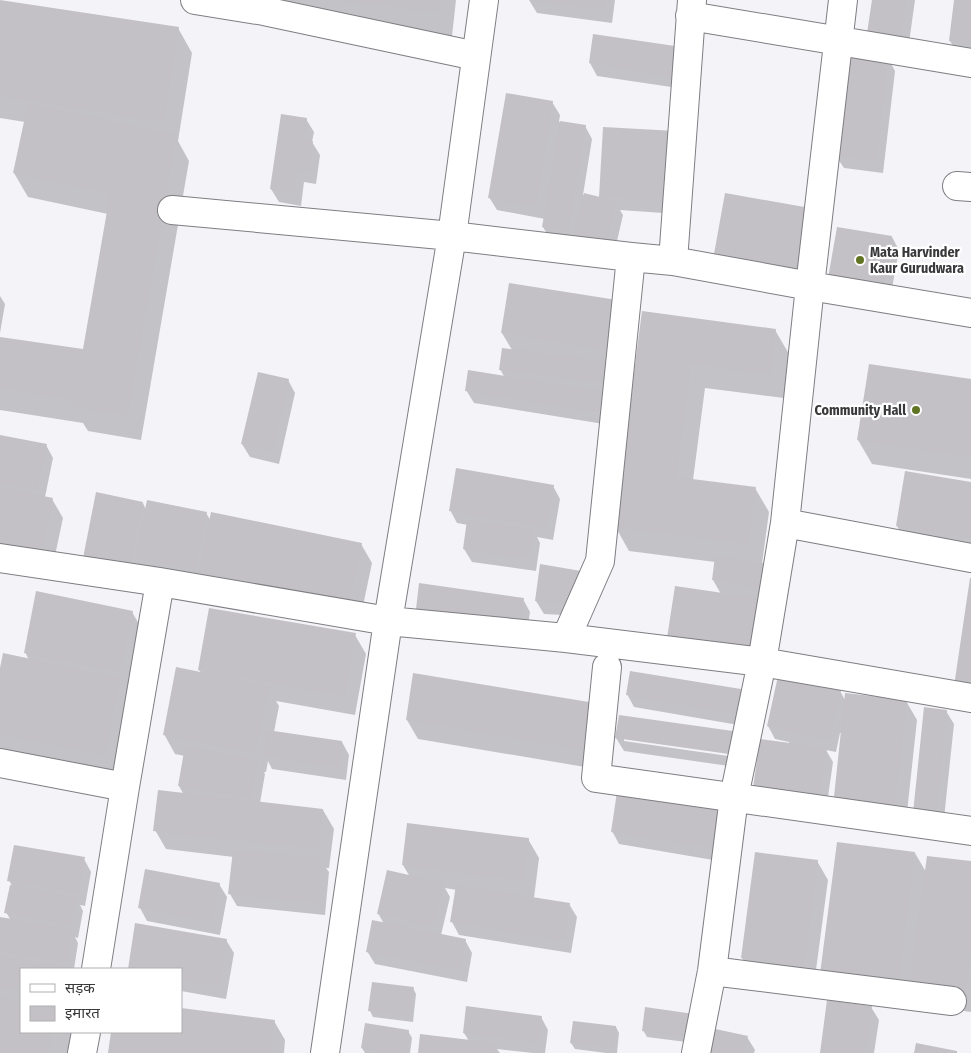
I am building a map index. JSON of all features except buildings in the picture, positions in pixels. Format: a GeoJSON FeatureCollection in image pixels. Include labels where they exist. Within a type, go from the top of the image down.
{"type":"FeatureCollection","features":[{"type":"Feature","properties":{"kind":"street"},"geometry":{"type":"LineString","coordinates":[[195,0],[265,6],[476,56]]}},
{"type":"Feature","properties":{"kind":"street"},"geometry":{"type":"LineString","coordinates":[[325,1053],[388,621],[452,236],[484,0]]}},
{"type":"Feature","properties":{"kind":"street"},"geometry":{"type":"LineString","coordinates":[[696,1053],[712,971],[734,797],[762,662],[785,523],[810,286],[844,0]]}},
{"type":"Feature","properties":{"kind":"street"},"geometry":{"type":"LineString","coordinates":[[673,260],[691,8],[838,41],[971,63]]}},
{"type":"Feature","properties":{"kind":"street"},"geometry":{"type":"LineString","coordinates":[[172,210],[452,236],[673,260],[810,286],[971,313]]}},
{"type":"Feature","properties":{"kind":"street"},"geometry":{"type":"LineString","coordinates":[[566,638],[600,561],[632,257]]}},
{"type":"Feature","properties":{"kind":"street"},"geometry":{"type":"LineString","coordinates":[[785,523],[971,558]]}},
{"type":"Feature","properties":{"kind":"street"},"geometry":{"type":"LineString","coordinates":[[0,558],[160,582],[388,621],[566,638],[762,662],[971,698]]}},
{"type":"Feature","properties":{"kind":"street"},"geometry":{"type":"LineString","coordinates":[[96,968],[124,787],[160,582]]}},
{"type":"Feature","properties":{"kind":"street"},"geometry":{"type":"LineString","coordinates":[[607,667],[596,778],[971,830]]}},
{"type":"Feature","properties":{"kind":"street"},"geometry":{"type":"LineString","coordinates":[[0,762],[124,787]]}},
{"type":"Feature","properties":{"kind":"street"},"geometry":{"type":"LineString","coordinates":[[712,971],[952,1000]]}},
{"type":"Feature","properties":{"kind":"street"},"geometry":{"type":"LineString","coordinates":[[82,1053],[86,1033]]}},
{"type":"Feature","properties":{"kind":"place","name":"Mata Harvinder Kaur Gurudwara"},"geometry":{"type":"Point","coordinates":[860,260]}},
{"type":"Feature","properties":{"kind":"place","name":"Community Hall"},"geometry":{"type":"Point","coordinates":[916,410]}}]}
